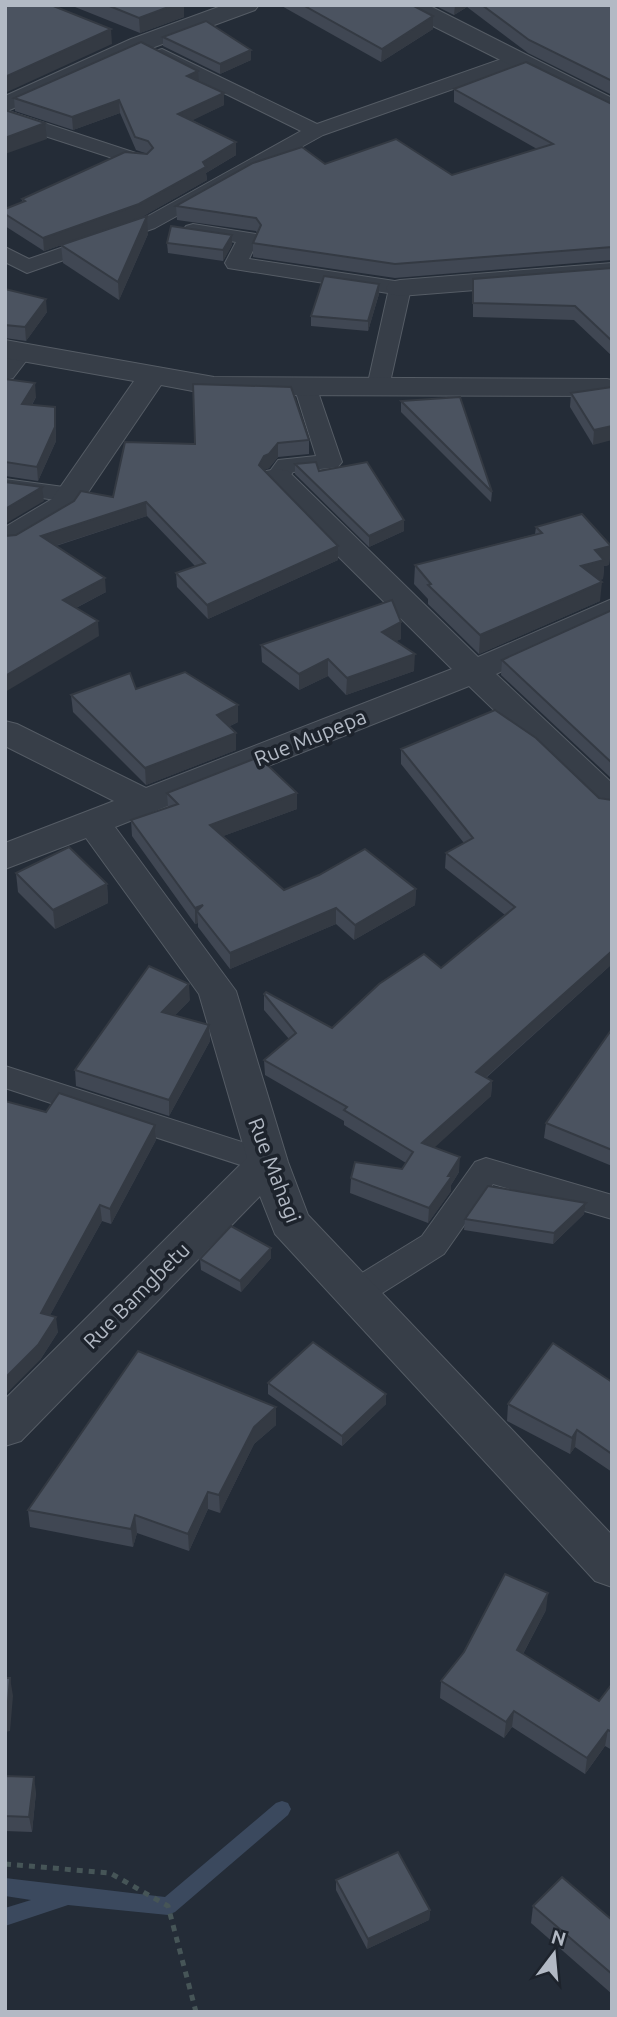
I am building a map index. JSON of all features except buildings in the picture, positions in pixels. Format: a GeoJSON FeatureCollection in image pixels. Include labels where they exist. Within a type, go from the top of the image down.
{"type":"FeatureCollection","features":[{"type":"Feature","properties":{"kind":"street"},"geometry":{"type":"LineString","coordinates":[[5,105],[140,44],[247,5]]}},
{"type":"Feature","properties":{"kind":"street"},"geometry":{"type":"LineString","coordinates":[[409,5],[612,108]]}},
{"type":"Feature","properties":{"kind":"street"},"geometry":{"type":"LineString","coordinates":[[115,34],[140,44]]}},
{"type":"Feature","properties":{"kind":"street"},"geometry":{"type":"LineString","coordinates":[[400,288],[612,271]]}},
{"type":"Feature","properties":{"kind":"street"},"geometry":{"type":"LineString","coordinates":[[11,358],[153,375],[214,386],[607,388]]}},
{"type":"Feature","properties":{"kind":"street"},"geometry":{"type":"LineString","coordinates":[[5,540],[63,506],[153,375]]}},
{"type":"Feature","properties":{"kind":"street"},"geometry":{"type":"LineString","coordinates":[[277,478],[612,803]]}},
{"type":"Feature","properties":{"kind":"street","name":"Rue Mupepa"},"geometry":{"type":"LineString","coordinates":[[5,858],[474,672],[612,609]]}},
{"type":"Feature","properties":{"kind":"street"},"geometry":{"type":"LineString","coordinates":[[5,732],[145,802]]}},
{"type":"Feature","properties":{"kind":"street","name":"Rue Mahagi"},"geometry":{"type":"LineString","coordinates":[[93,822],[217,991],[268,1161],[290,1223],[612,1567]]}},
{"type":"Feature","properties":{"kind":"street","name":"Rue Bamgbetu"},"geometry":{"type":"LineString","coordinates":[[5,1428],[268,1161]]}},
{"type":"Feature","properties":{"kind":"lane"},"geometry":{"type":"LineString","coordinates":[[140,44],[316,131]]}},
{"type":"Feature","properties":{"kind":"lane"},"geometry":{"type":"LineString","coordinates":[[5,253],[27,267],[148,224],[316,131],[520,59]]}},
{"type":"Feature","properties":{"kind":"lane"},"geometry":{"type":"LineString","coordinates":[[5,116],[141,161]]}},
{"type":"Feature","properties":{"kind":"lane"},"geometry":{"type":"LineString","coordinates":[[148,224],[249,238],[236,262],[400,288],[378,387]]}},
{"type":"Feature","properties":{"kind":"lane"},"geometry":{"type":"LineString","coordinates":[[277,478],[286,465],[330,462],[305,386]]}},
{"type":"Feature","properties":{"kind":"lane"},"geometry":{"type":"LineString","coordinates":[[5,486],[71,495]]}},
{"type":"Feature","properties":{"kind":"lane"},"geometry":{"type":"LineString","coordinates":[[5,1076],[268,1161]]}},
{"type":"Feature","properties":{"kind":"lane"},"geometry":{"type":"LineString","coordinates":[[356,1293],[433,1245],[486,1170],[612,1207]]}},
{"type":"Feature","properties":{"kind":"path"},"geometry":{"type":"LineString","coordinates":[[5,1864],[110,1873],[168,1906],[195,2012]]}},
{"type":"Feature","properties":{"kind":"waterway"},"geometry":{"type":"LineString","coordinates":[[5,1887],[168,1906],[282,1809]]}},
{"type":"Feature","properties":{"kind":"waterway"},"geometry":{"type":"LineString","coordinates":[[5,1917],[63,1898]]}}]}
